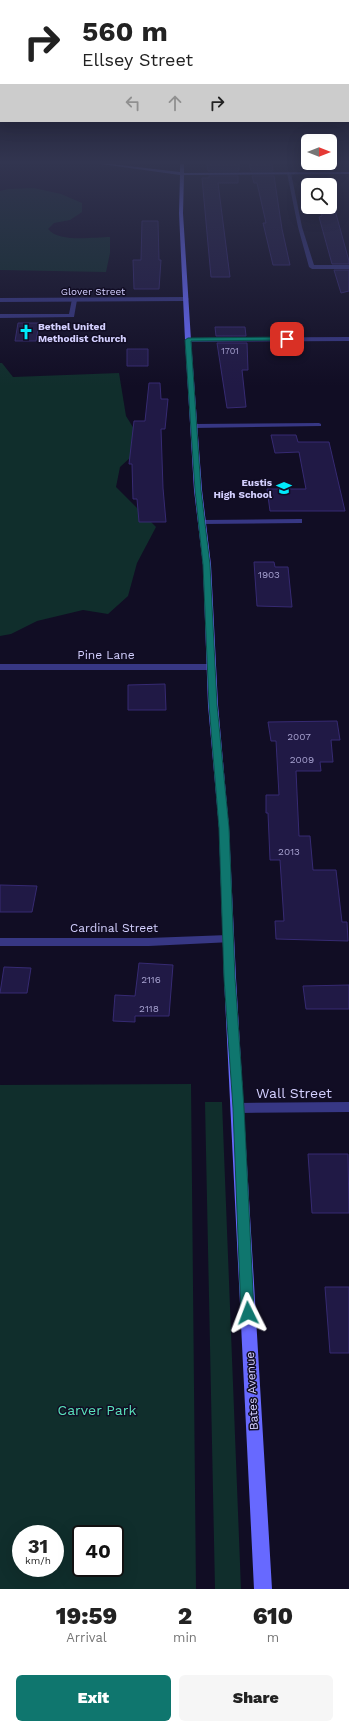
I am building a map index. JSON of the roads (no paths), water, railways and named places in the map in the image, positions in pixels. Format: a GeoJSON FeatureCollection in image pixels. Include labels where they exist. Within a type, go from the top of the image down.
{"type":"FeatureCollection","features":[{"type":"Feature","properties":{"kind":"street","name":"Bates Avenue"},"geometry":{"type":"LineString","coordinates":[[182,238],[194,426],[207,565],[213,705],[224,828],[228,939],[263,1589]]}},
{"type":"Feature","properties":{"kind":"street"},"geometry":{"type":"LineString","coordinates":[[303,238],[312,267],[349,267]]}},
{"type":"Feature","properties":{"kind":"street","name":"Glover Street"},"geometry":{"type":"LineString","coordinates":[[0,300],[186,299]]}},
{"type":"Feature","properties":{"kind":"street"},"geometry":{"type":"LineString","coordinates":[[0,316],[72,316],[74,300]]}},
{"type":"Feature","properties":{"kind":"street"},"geometry":{"type":"LineString","coordinates":[[188,340],[349,339]]}},
{"type":"Feature","properties":{"kind":"street"},"geometry":{"type":"LineString","coordinates":[[194,426],[319,425]]}},
{"type":"Feature","properties":{"kind":"street"},"geometry":{"type":"LineString","coordinates":[[202,522],[299,521]]}},
{"type":"Feature","properties":{"kind":"street","name":"Pine Lane"},"geometry":{"type":"LineString","coordinates":[[0,667],[212,667]]}},
{"type":"Feature","properties":{"kind":"street","name":"Cardinal Street"},"geometry":{"type":"LineString","coordinates":[[0,942],[150,942],[228,939]]}},
{"type":"Feature","properties":{"kind":"street","name":"Wall Street"},"geometry":{"type":"LineString","coordinates":[[238,1108],[349,1107]]}},
{"type":"Feature","properties":{"kind":"place","name":"Bethel United Methodist Church"},"geometry":{"type":"Point","coordinates":[26,332]}},
{"type":"Feature","properties":{"kind":"place","name":"Eustis High School"},"geometry":{"type":"Point","coordinates":[284,488]}},
{"type":"Feature","properties":{"kind":"park label","name":"Carver Park"},"geometry":{"type":"Point","coordinates":[97,1410]}}]}
